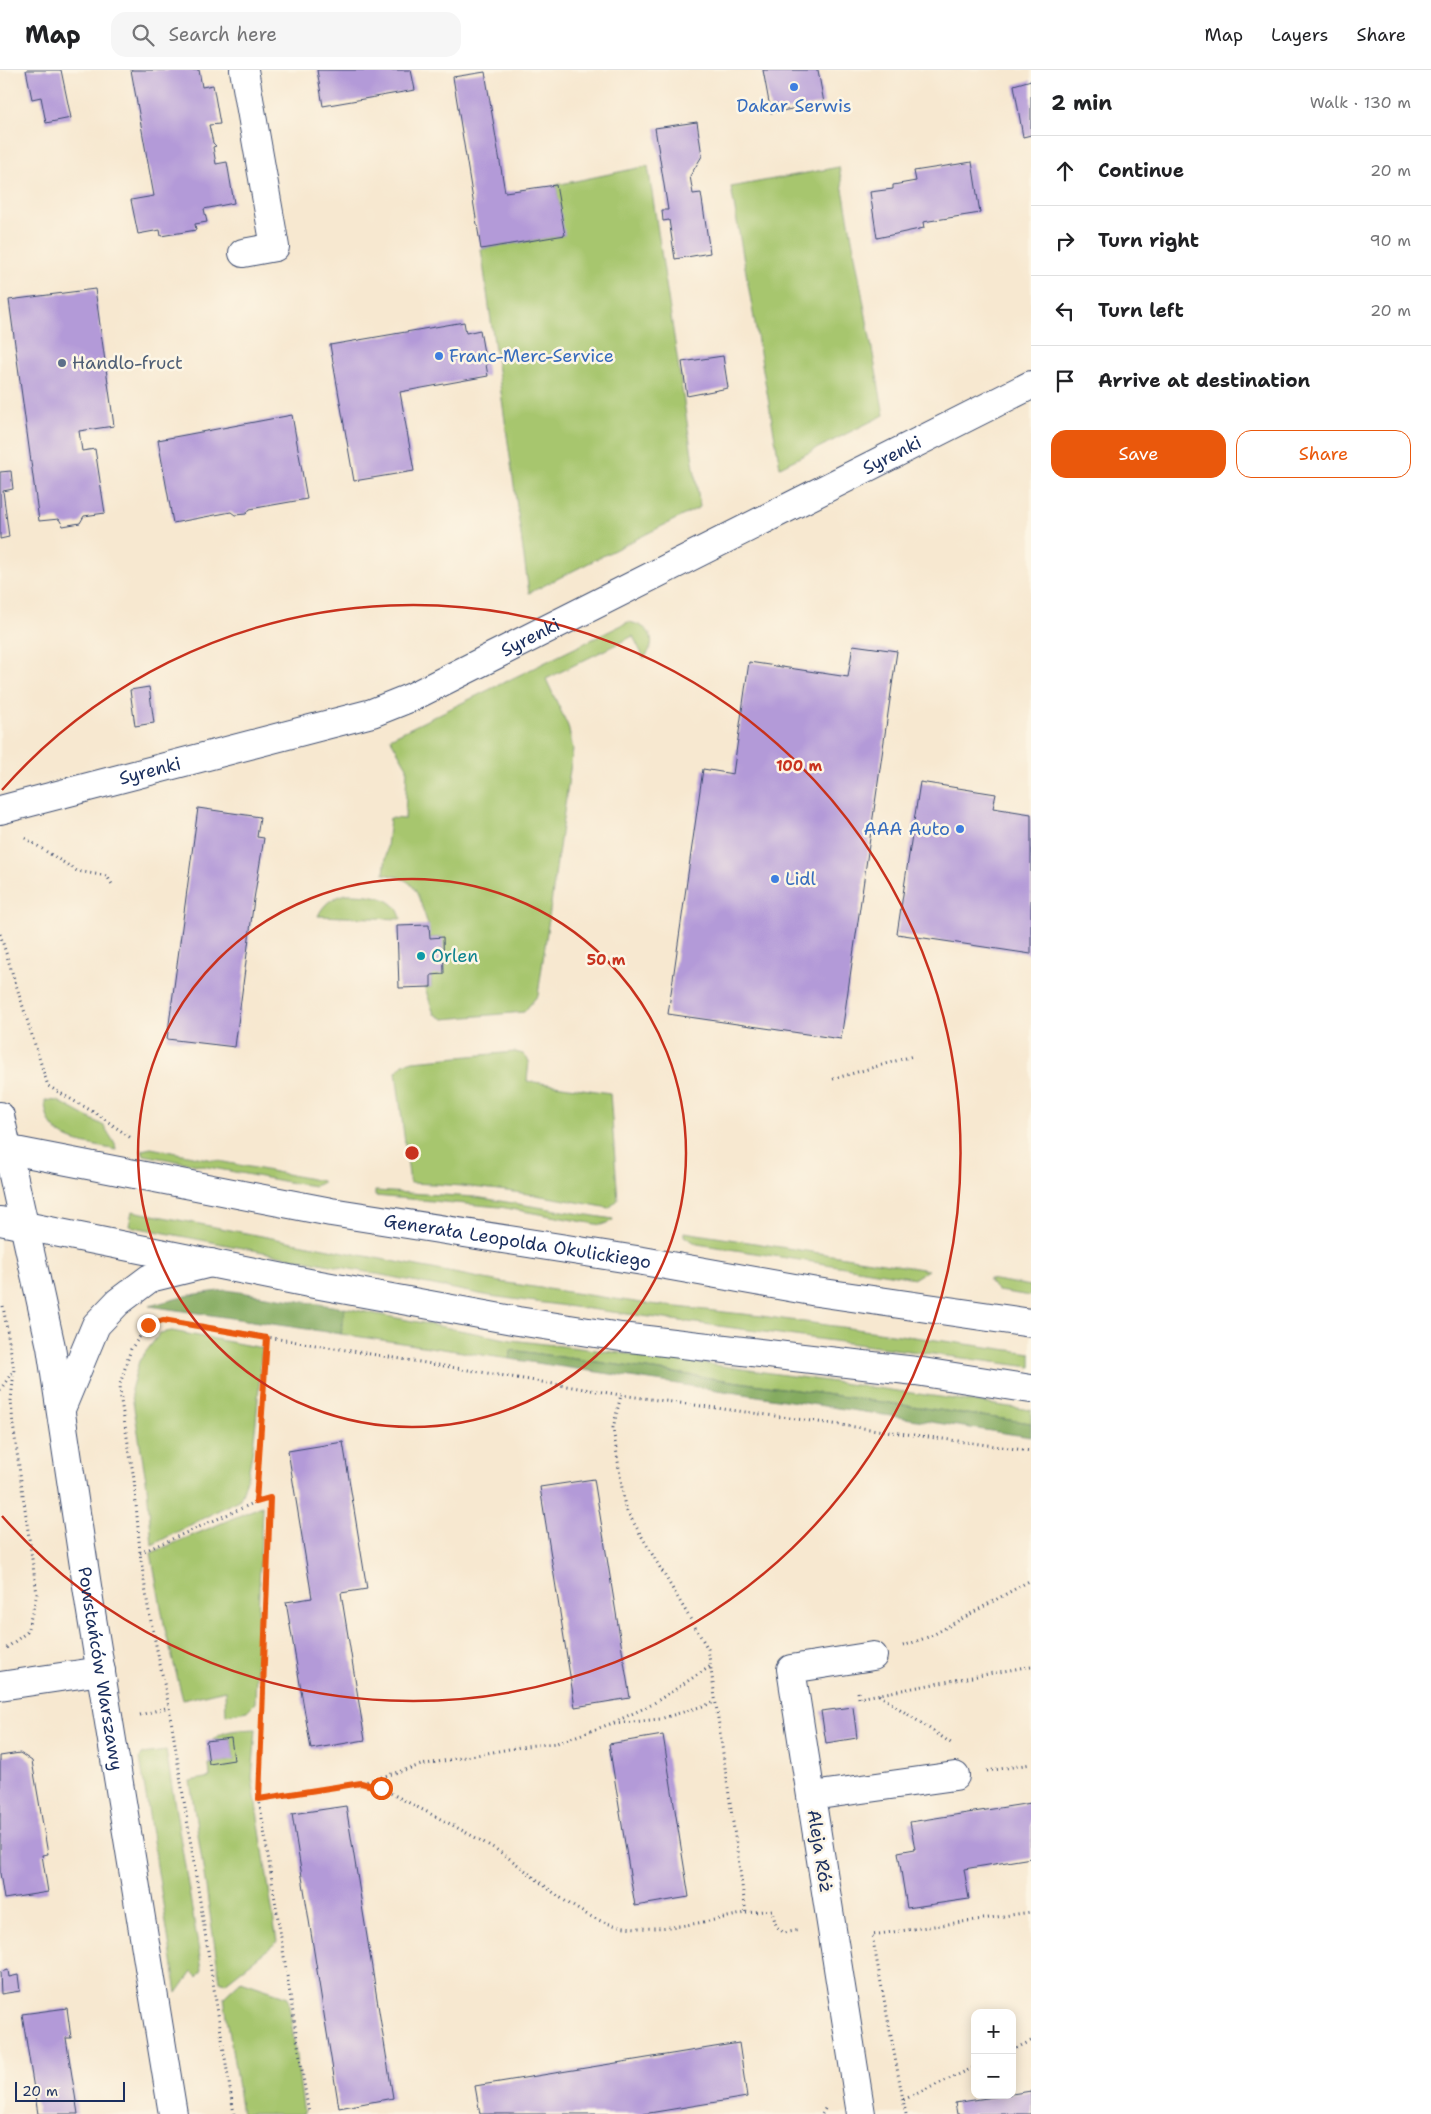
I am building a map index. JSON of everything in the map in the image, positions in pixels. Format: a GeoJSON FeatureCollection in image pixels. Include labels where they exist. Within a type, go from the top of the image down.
{"type":"FeatureCollection","features":[{"type":"Feature","properties":{"kind":"street"},"geometry":{"type":"LineString","coordinates":[[243,253],[275,247],[244,70]]}},
{"type":"Feature","properties":{"kind":"street","name":"Syrenki"},"geometry":{"type":"LineString","coordinates":[[0,810],[372,713],[412,697],[1031,385]]}},
{"type":"Feature","properties":{"kind":"street","name":"Powstańców Warszawy"},"geometry":{"type":"LineString","coordinates":[[0,1116],[12,1224],[42,1298],[173,2114]]}},
{"type":"Feature","properties":{"kind":"street","name":"Generała Leopolda Okulickiego"},"geometry":{"type":"LineString","coordinates":[[3,1149],[331,1212],[633,1260],[817,1292],[1031,1323]]}},
{"type":"Feature","properties":{"kind":"street"},"geometry":{"type":"LineString","coordinates":[[12,1224],[424,1304],[621,1337],[916,1371],[1031,1388]]}},
{"type":"Feature","properties":{"kind":"street"},"geometry":{"type":"LineString","coordinates":[[61,1409],[96,1325],[118,1302],[150,1278],[211,1263]]}},
{"type":"Feature","properties":{"kind":"street","name":"Aleja Róż"},"geometry":{"type":"LineString","coordinates":[[861,2114],[791,1669],[863,1658]]}},
{"type":"Feature","properties":{"kind":"street"},"geometry":{"type":"LineString","coordinates":[[0,1686],[101,1671]]}},
{"type":"Feature","properties":{"kind":"street"},"geometry":{"type":"LineString","coordinates":[[812,1796],[955,1776]]}},
{"type":"Feature","properties":{"kind":"path"},"geometry":{"type":"LineString","coordinates":[[18,833],[36,847],[77,871],[107,876],[113,886]]}},
{"type":"Feature","properties":{"kind":"path"},"geometry":{"type":"LineString","coordinates":[[0,934],[48,1086],[97,1114],[135,1141]]}},
{"type":"Feature","properties":{"kind":"path"},"geometry":{"type":"LineString","coordinates":[[833,1079],[913,1056]]}},
{"type":"Feature","properties":{"kind":"path"},"geometry":{"type":"LineString","coordinates":[[0,1651],[5,1650],[27,1632],[37,1594],[13,1424],[11,1401],[14,1370],[3,1306]]}},
{"type":"Feature","properties":{"kind":"path"},"geometry":{"type":"LineString","coordinates":[[234,2114],[169,1707],[148,1607],[140,1553],[134,1479],[120,1384],[131,1349],[148,1325],[157,1321],[621,1395],[1031,1451]]}},
{"type":"Feature","properties":{"kind":"path"},"geometry":{"type":"LineString","coordinates":[[256,1502],[267,1338]]}},
{"type":"Feature","properties":{"kind":"path"},"geometry":{"type":"LineString","coordinates":[[0,1390],[14,1370]]}},
{"type":"Feature","properties":{"kind":"path"},"geometry":{"type":"LineString","coordinates":[[361,1783],[381,1788],[493,1848],[584,1913],[616,1925],[638,1928],[691,1925],[746,1913],[708,1649],[625,1508],[614,1428],[621,1395]]}},
{"type":"Feature","properties":{"kind":"path"},"geometry":{"type":"LineString","coordinates":[[140,1553],[256,1502],[270,1498],[259,1799],[309,2114]]}},
{"type":"Feature","properties":{"kind":"path"},"geometry":{"type":"LineString","coordinates":[[1031,1580],[931,1636],[863,1658],[859,1698],[1031,1666]]}},
{"type":"Feature","properties":{"kind":"path"},"geometry":{"type":"LineString","coordinates":[[259,1799],[361,1783],[420,1765],[526,1746],[557,1743],[610,1724],[651,1705],[711,1666]]}},
{"type":"Feature","properties":{"kind":"path"},"geometry":{"type":"LineString","coordinates":[[878,1694],[959,1749]]}},
{"type":"Feature","properties":{"kind":"path"},"geometry":{"type":"LineString","coordinates":[[610,1724],[660,1720],[716,1702]]}},
{"type":"Feature","properties":{"kind":"path"},"geometry":{"type":"LineString","coordinates":[[133,1716],[169,1707]]}},
{"type":"Feature","properties":{"kind":"path"},"geometry":{"type":"LineString","coordinates":[[955,1776],[1031,1764]]}},
{"type":"Feature","properties":{"kind":"path"},"geometry":{"type":"LineString","coordinates":[[984,1765],[992,1771]]}},
{"type":"Feature","properties":{"kind":"path"},"geometry":{"type":"LineString","coordinates":[[906,2114],[872,1935],[1031,1912]]}},
{"type":"Feature","properties":{"kind":"path"},"geometry":{"type":"LineString","coordinates":[[1016,2048],[1031,2041]]}},
{"type":"Feature","properties":{"kind":"path"},"geometry":{"type":"LineString","coordinates":[[903,2100],[971,2069]]}},
{"type":"Feature","properties":{"kind":"green space"},"geometry":{"type":"Polygon","coordinates":[[[648,166],[700,507],[529,593],[481,249],[564,235],[556,185],[648,166]]]}},
{"type":"Feature","properties":{"kind":"green space"},"geometry":{"type":"Polygon","coordinates":[[[839,167],[884,415],[780,467],[731,187],[839,167]]]}},
{"type":"Feature","properties":{"kind":"green space"},"geometry":{"type":"Polygon","coordinates":[[[628,622],[642,626],[650,634],[652,639],[651,645],[644,658],[633,636],[546,679],[568,726],[573,749],[538,995],[524,1012],[444,1019],[434,1014],[425,988],[431,987],[431,975],[442,937],[430,938],[419,899],[410,883],[384,874],[390,818],[405,819],[407,767],[390,738],[628,622]]]}},
{"type":"Feature","properties":{"kind":"green space"},"geometry":{"type":"Polygon","coordinates":[[[346,894],[372,896],[387,901],[394,905],[401,919],[318,916],[329,902],[346,894]]]}},
{"type":"Feature","properties":{"kind":"green space"},"geometry":{"type":"Polygon","coordinates":[[[515,1052],[523,1054],[529,1061],[527,1081],[610,1093],[618,1200],[609,1208],[510,1191],[410,1183],[396,1072],[403,1064],[413,1061],[515,1052]]]}},
{"type":"Feature","properties":{"kind":"green space"},"geometry":{"type":"Polygon","coordinates":[[[45,1100],[58,1101],[104,1126],[115,1144],[116,1150],[79,1142],[58,1133],[51,1125],[45,1100]]]}},
{"type":"Feature","properties":{"kind":"green space"},"geometry":{"type":"Polygon","coordinates":[[[151,1148],[322,1181],[322,1183],[315,1186],[293,1183],[144,1155],[142,1150],[151,1148]]]}},
{"type":"Feature","properties":{"kind":"green space"},"geometry":{"type":"Polygon","coordinates":[[[375,1191],[475,1197],[613,1219],[601,1225],[500,1207],[375,1196],[375,1191]]]}},
{"type":"Feature","properties":{"kind":"green space"},"geometry":{"type":"Polygon","coordinates":[[[132,1211],[500,1282],[649,1304],[761,1316],[1031,1353],[1031,1367],[490,1296],[129,1226],[132,1211]]]}},
{"type":"Feature","properties":{"kind":"green space"},"geometry":{"type":"Polygon","coordinates":[[[684,1232],[928,1270],[915,1278],[697,1244],[684,1236],[684,1232]]]}},
{"type":"Feature","properties":{"kind":"green space"},"geometry":{"type":"Polygon","coordinates":[[[989,1279],[1031,1286],[1031,1296],[998,1291],[989,1282],[989,1279]]]}},
{"type":"Feature","properties":{"kind":"green space"},"geometry":{"type":"Polygon","coordinates":[[[226,1290],[345,1308],[341,1334],[149,1306],[190,1295],[226,1290]]]}},
{"type":"Feature","properties":{"kind":"green space"},"geometry":{"type":"Polygon","coordinates":[[[345,1308],[511,1340],[672,1359],[1031,1410],[1031,1423],[511,1350],[510,1359],[341,1334],[345,1308]]]}},
{"type":"Feature","properties":{"kind":"green space"},"geometry":{"type":"Polygon","coordinates":[[[172,1331],[262,1348],[258,1405],[250,1466],[240,1499],[152,1545],[147,1486],[131,1390],[139,1361],[160,1333],[172,1331]]]}},
{"type":"Feature","properties":{"kind":"green space"},"geometry":{"type":"Polygon","coordinates":[[[511,1350],[1031,1423],[1031,1437],[510,1359],[511,1350]]]}},
{"type":"Feature","properties":{"kind":"green space"},"geometry":{"type":"Polygon","coordinates":[[[262,1506],[255,1703],[247,1711],[226,1715],[225,1690],[183,1700],[165,1629],[151,1553],[262,1506]]]}},
{"type":"Feature","properties":{"kind":"green space"},"geometry":{"type":"Polygon","coordinates":[[[256,1729],[252,1778],[277,1942],[225,1983],[220,1981],[190,1781],[210,1777],[209,1764],[234,1760],[231,1739],[212,1741],[216,1737],[232,1731],[256,1729]]]}},
{"type":"Feature","properties":{"kind":"green space"},"geometry":{"type":"Polygon","coordinates":[[[166,1751],[202,1970],[197,1977],[192,1972],[177,1993],[140,1758],[142,1754],[166,1751]]]}},
{"type":"Feature","properties":{"kind":"green space"},"geometry":{"type":"Polygon","coordinates":[[[241,1981],[288,1997],[304,2114],[242,2114],[224,1997],[241,1981]]]}},
{"type":"Feature","properties":{"kind":"building"},"geometry":{"type":"Polygon","coordinates":[[[26,70],[61,70],[71,118],[46,123],[41,97],[32,99],[26,70]]]}},
{"type":"Feature","properties":{"kind":"building"},"geometry":{"type":"Polygon","coordinates":[[[131,70],[199,70],[202,87],[213,85],[220,124],[209,125],[213,143],[216,146],[213,147],[216,164],[227,162],[234,203],[204,209],[207,222],[195,224],[196,230],[161,236],[160,230],[138,234],[131,200],[154,196],[131,70]]]}},
{"type":"Feature","properties":{"kind":"building"},"geometry":{"type":"Polygon","coordinates":[[[317,70],[411,70],[415,90],[323,106],[317,70]]]}},
{"type":"Feature","properties":{"kind":"building","name":"Dakar Serwis"},"geometry":{"type":"Polygon","coordinates":[[[763,70],[818,70],[824,103],[771,113],[763,70]]]}},
{"type":"Feature","properties":{"kind":"building"},"geometry":{"type":"Polygon","coordinates":[[[485,72],[505,192],[556,185],[565,235],[481,249],[453,77],[485,72]]]}},
{"type":"Feature","properties":{"kind":"building"},"geometry":{"type":"Polygon","coordinates":[[[1031,80],[1031,135],[1023,137],[1014,85],[1031,80]]]}},
{"type":"Feature","properties":{"kind":"building"},"geometry":{"type":"Polygon","coordinates":[[[697,122],[702,156],[690,176],[693,194],[701,193],[710,253],[675,259],[669,220],[663,221],[662,210],[668,210],[655,128],[697,122]]]}},
{"type":"Feature","properties":{"kind":"building"},"geometry":{"type":"Polygon","coordinates":[[[972,162],[980,213],[923,222],[924,228],[877,238],[870,192],[893,189],[893,185],[916,181],[914,171],[972,162]]]}},
{"type":"Feature","properties":{"kind":"building","name":"Handlo-fruct"},"geometry":{"type":"Polygon","coordinates":[[[95,289],[114,426],[79,431],[82,451],[95,449],[105,513],[84,516],[80,523],[63,526],[59,519],[39,521],[9,300],[95,289]]]}},
{"type":"Feature","properties":{"kind":"building"},"geometry":{"type":"Polygon","coordinates":[[[464,322],[466,333],[480,330],[488,376],[400,392],[414,471],[354,481],[330,345],[464,322]]]}},
{"type":"Feature","properties":{"kind":"building"},"geometry":{"type":"Polygon","coordinates":[[[723,356],[728,388],[687,396],[682,362],[723,356]]]}},
{"type":"Feature","properties":{"kind":"building"},"geometry":{"type":"Polygon","coordinates":[[[292,415],[307,499],[250,509],[246,514],[235,515],[231,512],[173,523],[158,440],[292,415]]]}},
{"type":"Feature","properties":{"kind":"building"},"geometry":{"type":"Polygon","coordinates":[[[11,471],[13,489],[3,491],[9,537],[0,539],[0,472],[11,471]]]}},
{"type":"Feature","properties":{"kind":"building","name":"Lidl"},"geometry":{"type":"Polygon","coordinates":[[[853,645],[897,651],[841,1039],[668,1014],[703,769],[733,774],[749,662],[848,677],[853,645]]]}},
{"type":"Feature","properties":{"kind":"building"},"geometry":{"type":"Polygon","coordinates":[[[149,687],[154,723],[135,726],[130,690],[149,687]]]}},
{"type":"Feature","properties":{"kind":"building"},"geometry":{"type":"Polygon","coordinates":[[[920,782],[996,794],[993,808],[1031,814],[1031,954],[897,934],[920,782]]]}},
{"type":"Feature","properties":{"kind":"building"},"geometry":{"type":"Polygon","coordinates":[[[198,808],[260,817],[257,837],[264,838],[254,899],[235,1047],[167,1039],[198,808]]]}},
{"type":"Feature","properties":{"kind":"building","name":"Orlen"},"geometry":{"type":"Polygon","coordinates":[[[429,925],[430,938],[443,937],[444,974],[431,975],[431,987],[399,988],[397,926],[429,925]]]}},
{"type":"Feature","properties":{"kind":"building"},"geometry":{"type":"Polygon","coordinates":[[[343,1442],[367,1589],[341,1593],[365,1740],[311,1749],[286,1602],[312,1598],[288,1451],[343,1442]]]}},
{"type":"Feature","properties":{"kind":"building"},"geometry":{"type":"Polygon","coordinates":[[[594,1479],[630,1698],[575,1707],[540,1487],[594,1479]]]}},
{"type":"Feature","properties":{"kind":"building"},"geometry":{"type":"Polygon","coordinates":[[[853,1707],[857,1738],[826,1743],[821,1711],[853,1707]]]}},
{"type":"Feature","properties":{"kind":"building"},"geometry":{"type":"Polygon","coordinates":[[[663,1735],[689,1897],[635,1906],[609,1744],[663,1735]]]}},
{"type":"Feature","properties":{"kind":"building"},"geometry":{"type":"Polygon","coordinates":[[[231,1738],[234,1760],[209,1764],[206,1741],[231,1738]]]}},
{"type":"Feature","properties":{"kind":"building"},"geometry":{"type":"Polygon","coordinates":[[[20,1753],[32,1761],[48,1854],[42,1855],[48,1892],[4,1899],[0,1873],[0,1756],[20,1753]]]}},
{"type":"Feature","properties":{"kind":"building"},"geometry":{"type":"Polygon","coordinates":[[[1031,1803],[1031,1858],[964,1869],[969,1899],[907,1908],[898,1852],[915,1849],[910,1822],[1031,1803]]]}},
{"type":"Feature","properties":{"kind":"building"},"geometry":{"type":"Polygon","coordinates":[[[346,1806],[393,2098],[339,2108],[292,1814],[346,1806]]]}},
{"type":"Feature","properties":{"kind":"building"},"geometry":{"type":"Polygon","coordinates":[[[8,1970],[9,1977],[18,1975],[20,1991],[1,1994],[0,1972],[8,1970]]]}},
{"type":"Feature","properties":{"kind":"building"},"geometry":{"type":"Polygon","coordinates":[[[67,2008],[71,2038],[66,2038],[78,2114],[38,2114],[22,2014],[67,2008]]]}},
{"type":"Feature","properties":{"kind":"building"},"geometry":{"type":"Polygon","coordinates":[[[739,2043],[747,2097],[643,2114],[480,2114],[475,2086],[739,2043]]]}},
{"type":"Feature","properties":{"kind":"building"},"geometry":{"type":"Polygon","coordinates":[[[1031,2091],[1031,2114],[957,2114],[955,2103],[980,2099],[1016,2099],[1016,2093],[1031,2091]]]}},
{"type":"Feature","properties":{"kind":"place","name":"Dakar Serwis"},"geometry":{"type":"Point","coordinates":[794,87]}},
{"type":"Feature","properties":{"kind":"place","name":"Franc-Merc-Service"},"geometry":{"type":"Point","coordinates":[439,356]}},
{"type":"Feature","properties":{"kind":"place","name":"Handlo-fruct"},"geometry":{"type":"Point","coordinates":[62,363]}},
{"type":"Feature","properties":{"kind":"place","name":"AAA Auto"},"geometry":{"type":"Point","coordinates":[960,829]}},
{"type":"Feature","properties":{"kind":"place","name":"Lidl"},"geometry":{"type":"Point","coordinates":[775,879]}},
{"type":"Feature","properties":{"kind":"place","name":"Orlen"},"geometry":{"type":"Point","coordinates":[421,956]}},
{"type":"Feature","properties":{"kind":"route"},"geometry":{"type":"LineString","coordinates":[[148,1325],[163,1320],[267,1338],[256,1502],[270,1498],[259,1799],[361,1783],[381,1788]]}}]}
